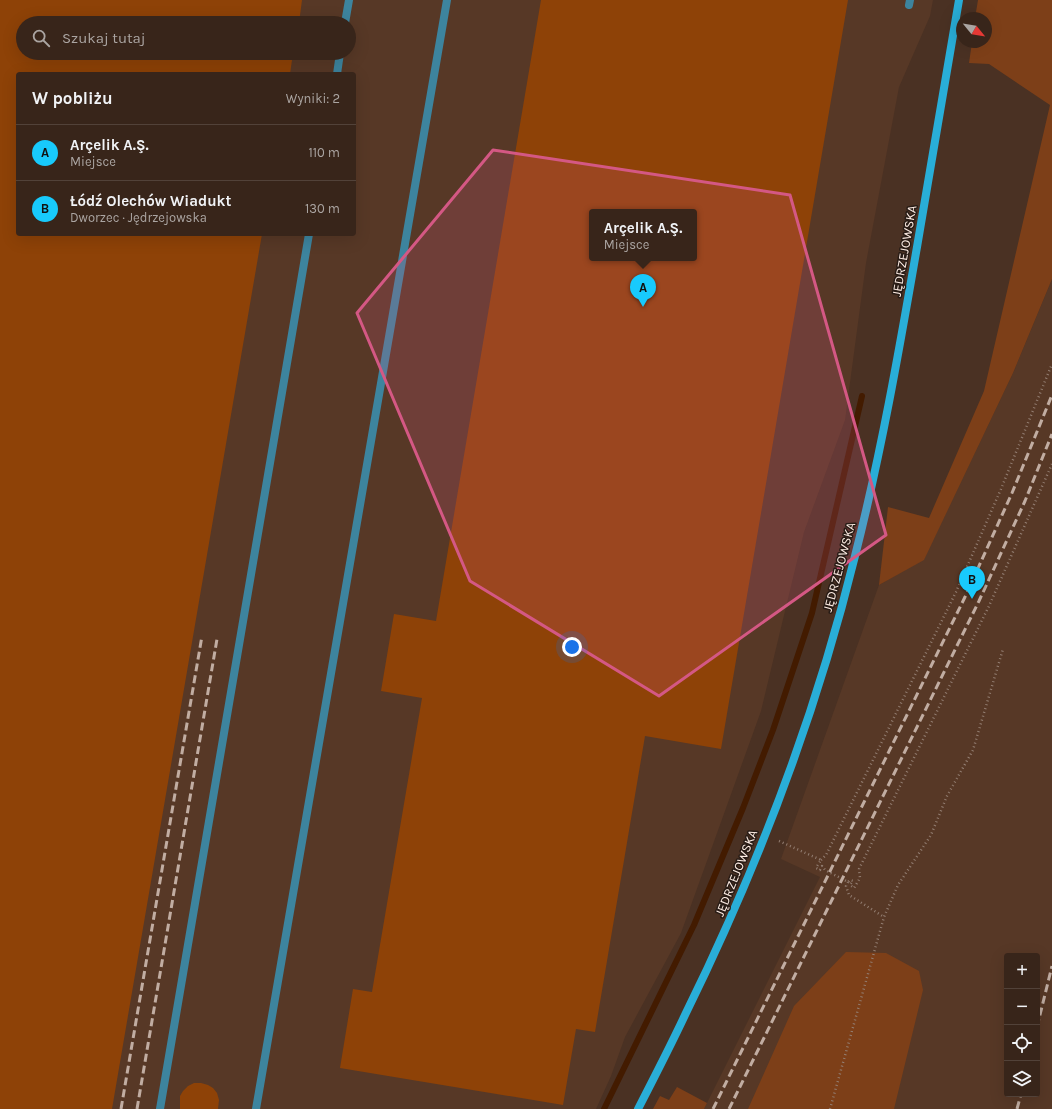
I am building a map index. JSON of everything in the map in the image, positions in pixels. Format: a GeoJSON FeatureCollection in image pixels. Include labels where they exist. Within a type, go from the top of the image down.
{"type":"FeatureCollection","features":[{"type":"Feature","properties":{"kind":"street","name":"JĘDRZEJOWSKA"},"geometry":{"type":"LineString","coordinates":[[638,1109],[727,927],[756,857],[797,751],[842,604],[866,512],[896,365],[959,0]]}},
{"type":"Feature","properties":{"kind":"lane"},"geometry":{"type":"LineString","coordinates":[[346,16],[349,0]]}},
{"type":"Feature","properties":{"kind":"lane"},"geometry":{"type":"LineString","coordinates":[[256,1109],[447,0]]}},
{"type":"Feature","properties":{"kind":"lane"},"geometry":{"type":"LineString","coordinates":[[337,72],[339,60]]}},
{"type":"Feature","properties":{"kind":"lane"},"geometry":{"type":"LineString","coordinates":[[160,1109],[309,236]]}},
{"type":"Feature","properties":{"kind":"path"},"geometry":{"type":"LineString","coordinates":[[1052,364],[1004,482],[956,592],[826,855],[816,868],[820,870],[822,866],[825,870],[848,882],[850,880],[853,881],[850,886],[854,888],[860,878],[859,869],[989,606],[1052,464]]}},
{"type":"Feature","properties":{"kind":"path"},"geometry":{"type":"LineString","coordinates":[[830,1109],[884,917],[898,885],[931,835],[948,796],[973,750],[1002,649]]}},
{"type":"Feature","properties":{"kind":"path"},"geometry":{"type":"LineString","coordinates":[[776,840],[821,860]]}},
{"type":"Feature","properties":{"kind":"path"},"geometry":{"type":"LineString","coordinates":[[848,882],[846,886],[848,895],[884,917]]}},
{"type":"Feature","properties":{"kind":"highlighted area"},"geometry":{"type":"Polygon","coordinates":[[[493,150],[790,195],[886,535],[659,696],[470,581],[357,313],[493,150]]]}},
{"type":"Feature","properties":{"kind":"shaded area"},"geometry":{"type":"Polygon","coordinates":[[[0,0],[933,0],[930,16],[899,87],[866,263],[845,420],[804,532],[761,711],[681,933],[625,1037],[611,1076],[596,1109],[0,1109],[0,0]]]}},
{"type":"Feature","properties":{"kind":"shaded area"},"geometry":{"type":"Polygon","coordinates":[[[978,0],[1052,0],[1052,279],[1013,373],[924,560],[879,585],[888,507],[929,518],[984,391],[1050,105],[989,64],[969,63],[971,48],[992,48],[992,12],[976,12],[978,0]]]}},
{"type":"Feature","properties":{"kind":"shaded area"},"geometry":{"type":"Polygon","coordinates":[[[1052,279],[1052,1109],[704,1109],[820,877],[781,859],[879,585],[924,559],[1013,373],[1052,279]]]}},
{"type":"Feature","properties":{"kind":"shaded area"},"geometry":{"type":"Polygon","coordinates":[[[846,952],[886,953],[919,971],[923,990],[894,1109],[748,1109],[794,1006],[846,952]]]}},
{"type":"Feature","properties":{"kind":"shaded area"},"geometry":{"type":"Polygon","coordinates":[[[677,1087],[707,1103],[704,1109],[653,1109],[660,1096],[669,1100],[677,1087]]]}},
{"type":"Feature","properties":{"kind":"building"},"geometry":{"type":"Polygon","coordinates":[[[0,0],[302,0],[300,16],[16,16],[16,60],[292,60],[290,72],[16,72],[16,236],[262,236],[112,1109],[0,1109],[0,0]]]}},
{"type":"Feature","properties":{"kind":"building"},"geometry":{"type":"Polygon","coordinates":[[[541,0],[848,0],[721,749],[645,736],[595,1032],[576,1029],[563,1105],[340,1068],[353,989],[372,992],[422,698],[381,691],[394,614],[436,621],[541,0]]]}},
{"type":"Feature","properties":{"kind":"building"},"geometry":{"type":"Polygon","coordinates":[[[194,1083],[201,1083],[213,1088],[217,1093],[219,1100],[218,1109],[180,1109],[180,1096],[188,1086],[194,1083]]]}},
{"type":"Feature","properties":{"kind":"waterway"},"geometry":{"type":"LineString","coordinates":[[604,1109],[694,925],[743,808],[773,730],[812,613],[862,396]]}},
{"type":"Feature","properties":{"kind":"railway"},"geometry":{"type":"LineString","coordinates":[[713,1109],[965,597],[1012,493],[1052,395]]}},
{"type":"Feature","properties":{"kind":"railway"},"geometry":{"type":"LineString","coordinates":[[729,1109],[979,601],[1025,501],[1052,434]]}},
{"type":"Feature","properties":{"kind":"railway"},"geometry":{"type":"LineString","coordinates":[[121,1109],[202,636]]}},
{"type":"Feature","properties":{"kind":"railway"},"geometry":{"type":"LineString","coordinates":[[137,1109],[217,639]]}},
{"type":"Feature","properties":{"kind":"railway"},"geometry":{"type":"LineString","coordinates":[[1037,1025],[1052,966]]}},
{"type":"Feature","properties":{"kind":"railway"},"geometry":{"type":"LineString","coordinates":[[1017,1109],[1020,1097]]}},
{"type":"Feature","properties":{"kind":"place","name":"Arçelik A.Ş."},"geometry":{"type":"Point","coordinates":[643,307]}},
{"type":"Feature","properties":{"kind":"place","name":"Łódź Olechów Wiadukt"},"geometry":{"type":"Point","coordinates":[972,599]}}]}
